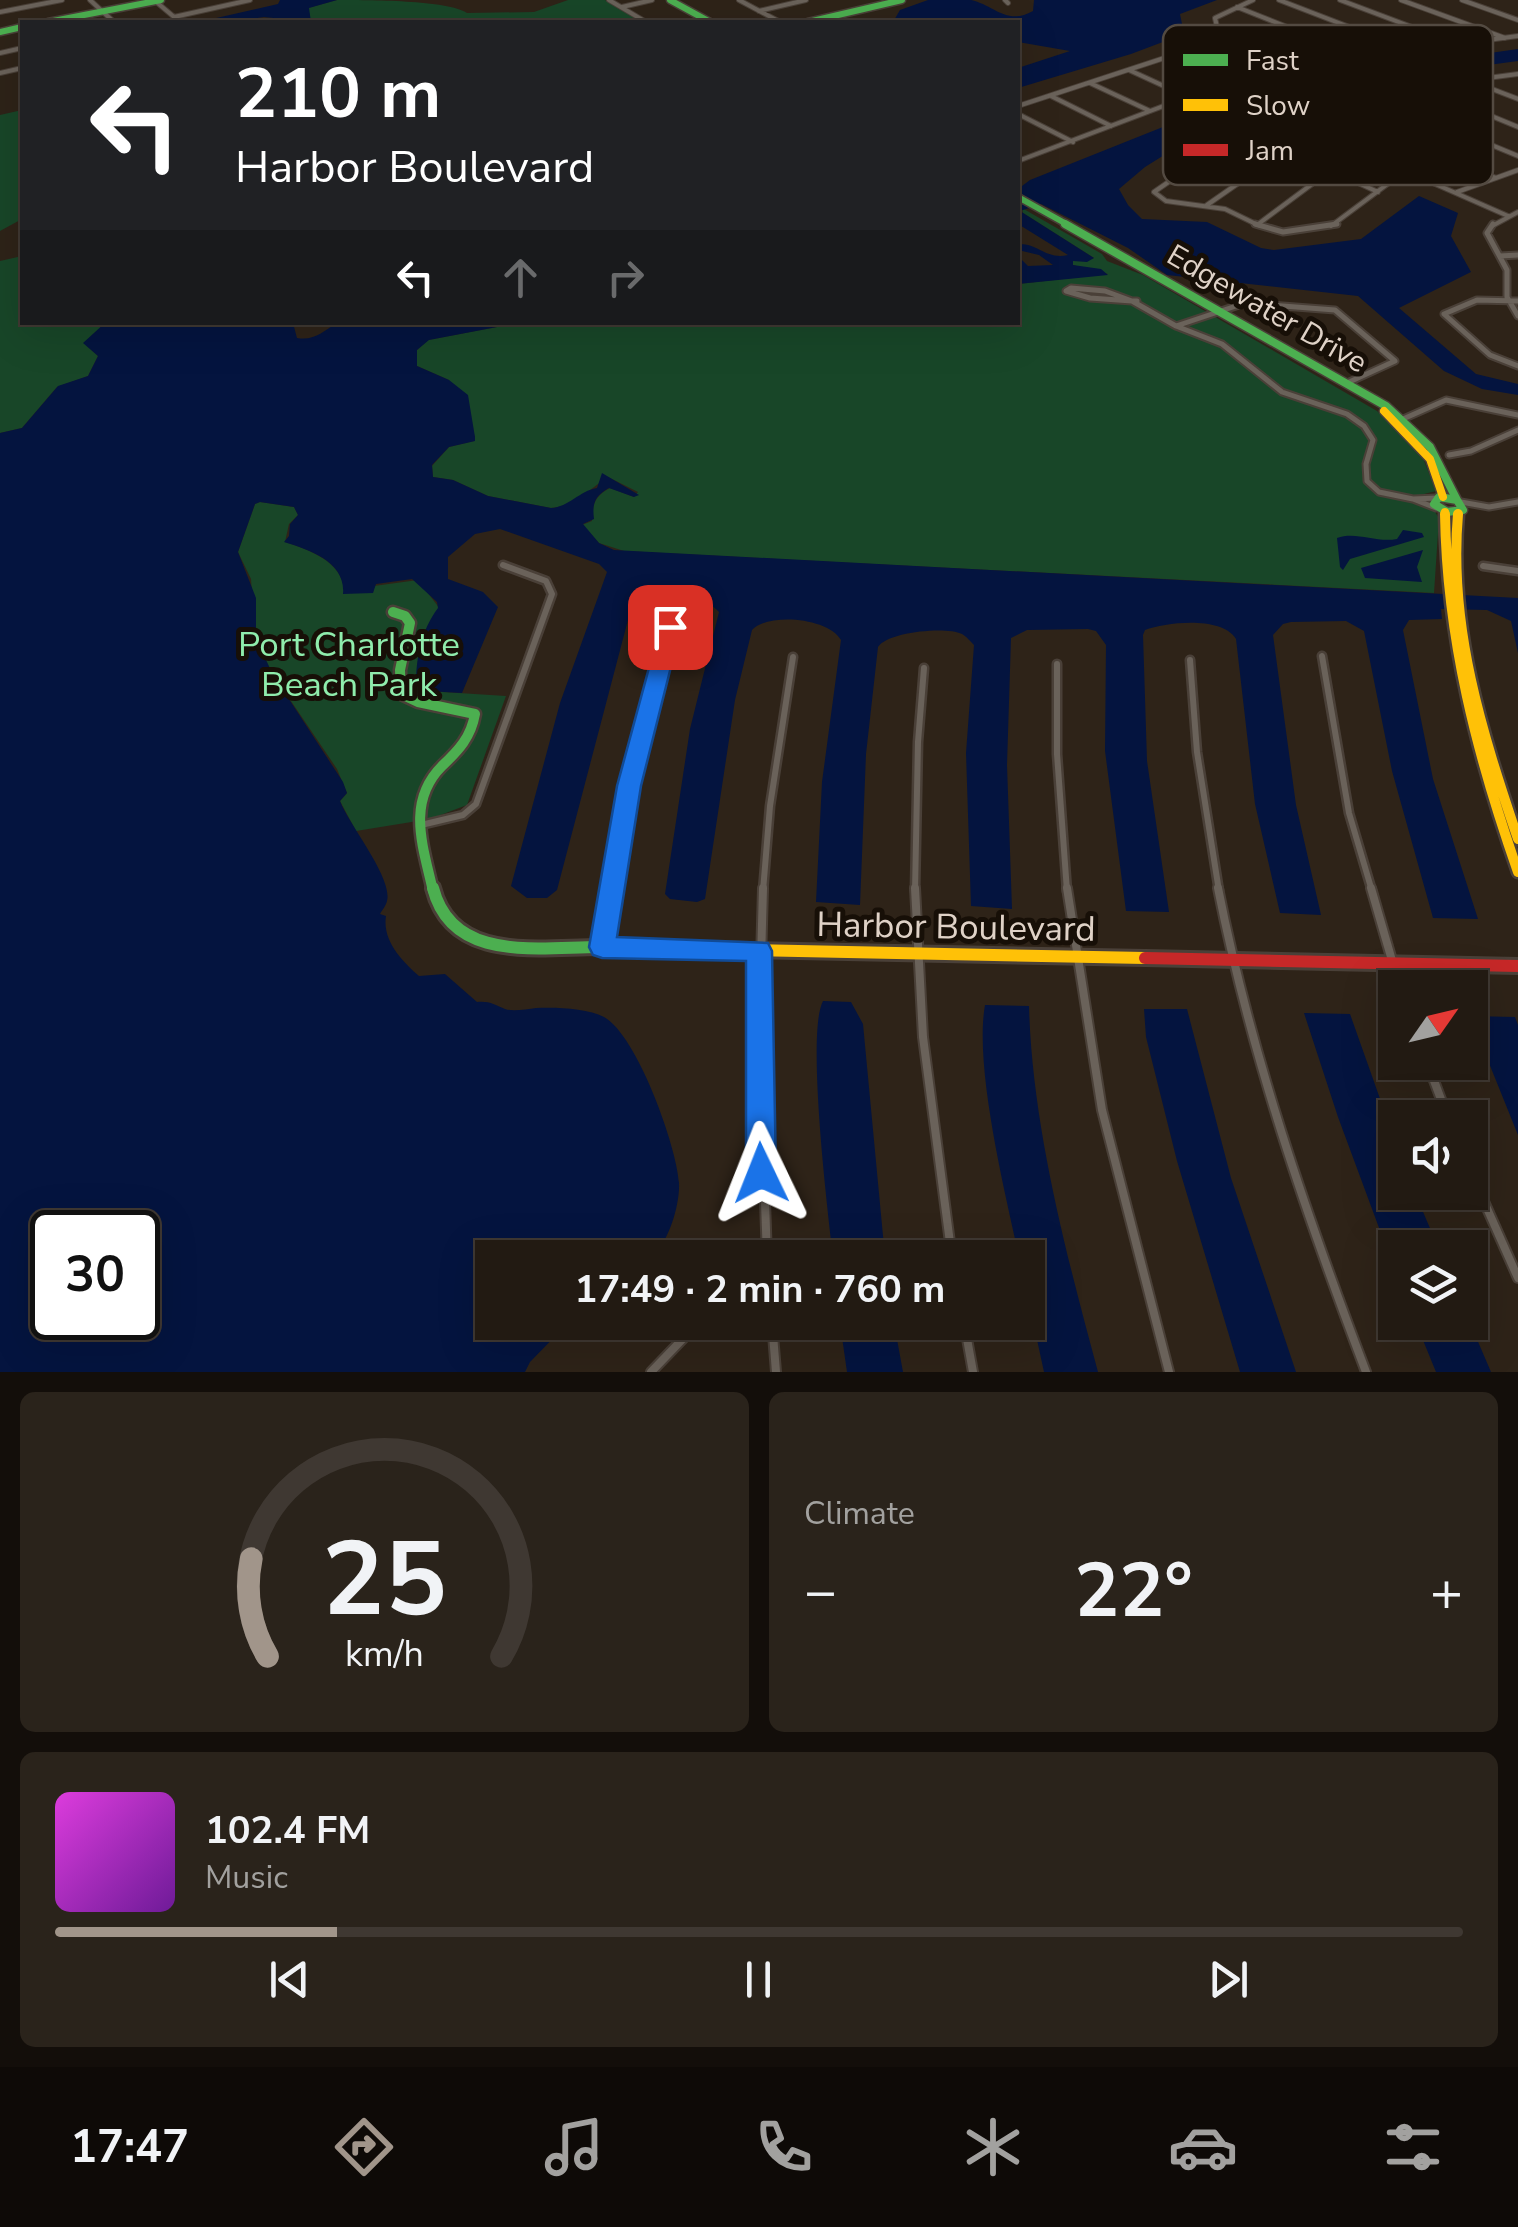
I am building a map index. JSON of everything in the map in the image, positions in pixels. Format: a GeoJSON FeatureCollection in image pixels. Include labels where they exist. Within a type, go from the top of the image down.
{"type":"FeatureCollection","features":[{"type":"Feature","properties":{"kind":"street"},"geometry":{"type":"LineString","coordinates":[[0,12],[62,0]]}},
{"type":"Feature","properties":{"kind":"street"},"geometry":{"type":"LineString","coordinates":[[90,0],[112,20]]}},
{"type":"Feature","properties":{"kind":"street"},"geometry":{"type":"LineString","coordinates":[[59,20],[157,0],[177,20]]}},
{"type":"Feature","properties":{"kind":"street"},"geometry":{"type":"LineString","coordinates":[[174,18],[250,0]]}},
{"type":"Feature","properties":{"kind":"street"},"geometry":{"type":"LineString","coordinates":[[609,0],[643,20]]}},
{"type":"Feature","properties":{"kind":"street"},"geometry":{"type":"LineString","coordinates":[[620,7],[652,0]]}},
{"type":"Feature","properties":{"kind":"street"},"geometry":{"type":"LineString","coordinates":[[670,0],[706,20]]}},
{"type":"Feature","properties":{"kind":"street"},"geometry":{"type":"LineString","coordinates":[[678,0],[714,20]]}},
{"type":"Feature","properties":{"kind":"street"},"geometry":{"type":"LineString","coordinates":[[739,0],[776,20]]}},
{"type":"Feature","properties":{"kind":"street"},"geometry":{"type":"LineString","coordinates":[[759,11],[806,0]]}},
{"type":"Feature","properties":{"kind":"street"},"geometry":{"type":"LineString","coordinates":[[817,20],[902,0]]}},
{"type":"Feature","properties":{"kind":"street"},"geometry":{"type":"LineString","coordinates":[[1216,25],[1215,18],[1253,0]]}},
{"type":"Feature","properties":{"kind":"street"},"geometry":{"type":"LineString","coordinates":[[1280,0],[1345,25]]}},
{"type":"Feature","properties":{"kind":"street"},"geometry":{"type":"LineString","coordinates":[[1340,0],[1407,25]]}},
{"type":"Feature","properties":{"kind":"street"},"geometry":{"type":"LineString","coordinates":[[1401,0],[1470,25]]}},
{"type":"Feature","properties":{"kind":"street"},"geometry":{"type":"LineString","coordinates":[[1462,0],[1518,17]]}},
{"type":"Feature","properties":{"kind":"street"},"geometry":{"type":"LineString","coordinates":[[1237,8],[1280,25]]}},
{"type":"Feature","properties":{"kind":"street"},"geometry":{"type":"LineString","coordinates":[[1493,33],[1506,38]]}},
{"type":"Feature","properties":{"kind":"street"},"geometry":{"type":"LineString","coordinates":[[1493,40],[1518,36]]}},
{"type":"Feature","properties":{"kind":"street"},"geometry":{"type":"LineString","coordinates":[[1020,105],[1163,59]]}},
{"type":"Feature","properties":{"kind":"street"},"geometry":{"type":"LineString","coordinates":[[1129,70],[1163,85]]}},
{"type":"Feature","properties":{"kind":"street"},"geometry":{"type":"LineString","coordinates":[[1493,77],[1518,74]]}},
{"type":"Feature","properties":{"kind":"street"},"geometry":{"type":"LineString","coordinates":[[1090,82],[1151,112]]}},
{"type":"Feature","properties":{"kind":"street"},"geometry":{"type":"LineString","coordinates":[[1493,89],[1518,99]]}},
{"type":"Feature","properties":{"kind":"street"},"geometry":{"type":"LineString","coordinates":[[1050,96],[1112,126]]}},
{"type":"Feature","properties":{"kind":"street"},"geometry":{"type":"LineString","coordinates":[[1020,161],[1163,108]]}},
{"type":"Feature","properties":{"kind":"street"},"geometry":{"type":"LineString","coordinates":[[1020,115],[1073,142]]}},
{"type":"Feature","properties":{"kind":"street"},"geometry":{"type":"LineString","coordinates":[[1493,116],[1518,126]]}},
{"type":"Feature","properties":{"kind":"street"},"geometry":{"type":"LineString","coordinates":[[1493,146],[1518,156]]}},
{"type":"Feature","properties":{"kind":"street"},"geometry":{"type":"LineString","coordinates":[[1020,152],[1031,158]]}},
{"type":"Feature","properties":{"kind":"street"},"geometry":{"type":"LineString","coordinates":[[1493,179],[1518,170]]}},
{"type":"Feature","properties":{"kind":"street"},"geometry":{"type":"LineString","coordinates":[[1163,183],[1154,189],[1161,199],[1225,209],[1277,232],[1330,227],[1387,185]]}},
{"type":"Feature","properties":{"kind":"street"},"geometry":{"type":"LineString","coordinates":[[1206,206],[1236,185]]}},
{"type":"Feature","properties":{"kind":"street"},"geometry":{"type":"LineString","coordinates":[[1257,225],[1311,185]]}},
{"type":"Feature","properties":{"kind":"street"},"geometry":{"type":"LineString","coordinates":[[1363,185],[1378,192]]}},
{"type":"Feature","properties":{"kind":"street"},"geometry":{"type":"LineString","coordinates":[[1438,185],[1508,216]]}},
{"type":"Feature","properties":{"kind":"street"},"geometry":{"type":"LineString","coordinates":[[1456,193],[1477,185]]}},
{"type":"Feature","properties":{"kind":"street","name":"Edgewater Drive"},"geometry":{"type":"LineString","coordinates":[[1020,199],[1389,415],[1415,438],[1432,461],[1454,611],[1483,766],[1518,872]]}},
{"type":"Feature","properties":{"kind":"street"},"geometry":{"type":"LineString","coordinates":[[1518,212],[1488,230],[1488,239],[1509,276],[1508,300],[1518,316]]}},
{"type":"Feature","properties":{"kind":"street"},"geometry":{"type":"LineString","coordinates":[[1498,256],[1518,256]]}},
{"type":"Feature","properties":{"kind":"street"},"geometry":{"type":"LineString","coordinates":[[1115,294],[1090,298],[1066,292],[1071,288],[1115,294],[1138,301],[1176,326],[1222,344],[1282,392],[1358,421],[1373,440],[1365,471],[1372,487],[1386,495],[1459,506],[1518,502]]}},
{"type":"Feature","properties":{"kind":"street"},"geometry":{"type":"LineString","coordinates":[[1518,302],[1478,300],[1444,314],[1490,355],[1518,366]]}},
{"type":"Feature","properties":{"kind":"street"},"geometry":{"type":"LineString","coordinates":[[1176,326],[1258,302],[1341,312],[1395,360],[1347,382]]}},
{"type":"Feature","properties":{"kind":"street","name":"Edgewater Drive"},"geometry":{"type":"LineString","coordinates":[[1210,313],[1347,382],[1403,419],[1437,455],[1459,506],[1451,590]]}},
{"type":"Feature","properties":{"kind":"street"},"geometry":{"type":"LineString","coordinates":[[1403,419],[1446,400],[1518,415]]}},
{"type":"Feature","properties":{"kind":"street"},"geometry":{"type":"LineString","coordinates":[[1448,454],[1471,452],[1518,430]]}},
{"type":"Feature","properties":{"kind":"street"},"geometry":{"type":"LineString","coordinates":[[421,825],[454,818],[476,804],[552,594],[546,581],[503,564]]}},
{"type":"Feature","properties":{"kind":"street"},"geometry":{"type":"LineString","coordinates":[[1483,566],[1518,571]]}},
{"type":"Feature","properties":{"kind":"street","name":"Edgewater Drive"},"geometry":{"type":"LineString","coordinates":[[1454,611],[1518,839]]}},
{"type":"Feature","properties":{"kind":"street","name":"Harbor Boulevard"},"geometry":{"type":"LineString","coordinates":[[393,612],[405,616],[410,623],[400,670],[400,694],[417,702],[462,706],[475,714],[476,725],[470,738],[422,792],[421,825],[441,914],[458,933],[494,945],[1518,966]]}},
{"type":"Feature","properties":{"kind":"street"},"geometry":{"type":"LineString","coordinates":[[602,947],[628,792],[670,627]]}},
{"type":"Feature","properties":{"kind":"street"},"geometry":{"type":"LineString","coordinates":[[1322,656],[1349,813],[1394,970]]}},
{"type":"Feature","properties":{"kind":"street"},"geometry":{"type":"LineString","coordinates":[[766,1240],[758,1093],[759,951],[768,814],[793,657]]}},
{"type":"Feature","properties":{"kind":"street"},"geometry":{"type":"LineString","coordinates":[[1190,660],[1202,803],[1233,960],[1288,1154],[1366,1372]]}},
{"type":"Feature","properties":{"kind":"street"},"geometry":{"type":"LineString","coordinates":[[1057,664],[1058,793],[1074,957],[1108,1143],[1169,1372]]}},
{"type":"Feature","properties":{"kind":"street"},"geometry":{"type":"LineString","coordinates":[[924,668],[914,784],[916,954],[930,1109],[949,1240]]}},
{"type":"Feature","properties":{"kind":"street"},"geometry":{"type":"LineString","coordinates":[[1488,1210],[1518,1278]]}},
{"type":"Feature","properties":{"kind":"street"},"geometry":{"type":"LineString","coordinates":[[651,1372],[681,1340]]}},
{"type":"Feature","properties":{"kind":"street"},"geometry":{"type":"LineString","coordinates":[[773,1340],[776,1372]]}},
{"type":"Feature","properties":{"kind":"street"},"geometry":{"type":"LineString","coordinates":[[967,1340],[973,1372]]}},
{"type":"Feature","properties":{"kind":"green space"},"geometry":{"type":"Polygon","coordinates":[[[337,0],[426,3],[467,13],[534,12],[568,0],[605,0],[639,20],[311,20],[308,8],[337,0]]]}},
{"type":"Feature","properties":{"kind":"green space"},"geometry":{"type":"Polygon","coordinates":[[[20,110],[20,220],[0,231],[0,115],[20,110]]]}},
{"type":"Feature","properties":{"kind":"green space"},"geometry":{"type":"Polygon","coordinates":[[[1022,208],[1102,254],[1107,261],[1143,275],[1377,411],[1421,453],[1436,491],[1412,497],[1412,503],[1435,512],[1439,518],[1434,593],[624,551],[599,543],[582,525],[592,521],[595,501],[610,488],[634,497],[638,492],[608,477],[574,500],[551,508],[488,496],[453,480],[433,477],[432,466],[449,447],[474,441],[475,437],[449,380],[417,366],[417,350],[428,340],[507,325],[1020,325],[1020,284],[1108,274],[1073,265],[1073,261],[1094,258],[1023,213],[1022,208]]]}},
{"type":"Feature","properties":{"kind":"green space"},"geometry":{"type":"Polygon","coordinates":[[[20,256],[20,325],[103,325],[84,343],[98,356],[88,376],[57,387],[22,428],[0,433],[0,261],[20,256]]]}},
{"type":"Feature","properties":{"kind":"green space","name":"Port Charlotte Beach Park"},"geometry":{"type":"Polygon","coordinates":[[[255,504],[294,507],[298,515],[289,524],[285,542],[329,563],[344,587],[373,593],[374,586],[418,580],[440,609],[427,691],[506,696],[467,805],[430,819],[356,831],[340,801],[347,793],[337,769],[272,673],[255,638],[251,579],[238,552],[255,504]]]}},
{"type":"Feature","properties":{"kind":"water"},"geometry":{"type":"Polygon","coordinates":[[[280,0],[337,0],[309,8],[311,20],[212,19],[278,4],[280,0]]]}},
{"type":"Feature","properties":{"kind":"water"},"geometry":{"type":"Polygon","coordinates":[[[928,0],[971,0],[1016,16],[1033,11],[1034,0],[1217,0],[1180,14],[1182,25],[1163,25],[1163,42],[1020,87],[1020,67],[1070,51],[1020,42],[1020,20],[894,20],[900,10],[928,0]]]}},
{"type":"Feature","properties":{"kind":"water"},"geometry":{"type":"Polygon","coordinates":[[[1518,49],[1518,61],[1493,64],[1493,53],[1518,49]]]}},
{"type":"Feature","properties":{"kind":"water"},"geometry":{"type":"Polygon","coordinates":[[[1163,127],[1163,156],[1119,189],[1142,219],[1207,222],[1261,248],[1274,250],[1361,239],[1419,196],[1458,213],[1451,236],[1471,272],[1399,308],[1476,374],[1518,384],[1518,395],[1482,389],[1444,371],[1358,296],[1167,275],[1128,248],[1041,204],[1020,211],[1020,188],[1030,180],[1163,127]]]}},
{"type":"Feature","properties":{"kind":"water"},"geometry":{"type":"Polygon","coordinates":[[[1020,211],[1094,258],[1073,261],[1073,265],[1101,269],[1108,275],[1020,284],[1020,258],[1028,266],[1053,265],[1039,255],[1020,250],[1020,244],[1054,255],[1068,255],[1020,225],[1020,211]]]}},
{"type":"Feature","properties":{"kind":"water"},"geometry":{"type":"Polygon","coordinates":[[[103,325],[294,325],[297,338],[303,339],[334,325],[508,325],[429,340],[417,350],[417,366],[449,380],[468,395],[475,437],[475,441],[449,447],[432,465],[433,477],[453,480],[488,496],[551,508],[597,488],[602,473],[639,495],[634,497],[609,488],[596,500],[594,519],[583,524],[599,543],[614,550],[1518,598],[1518,653],[1511,621],[1487,610],[1441,609],[1442,619],[1409,620],[1403,630],[1433,779],[1478,919],[1433,918],[1392,771],[1364,631],[1346,621],[1291,622],[1283,624],[1273,635],[1296,805],[1321,915],[1280,913],[1255,804],[1236,639],[1219,627],[1194,623],[1155,627],[1145,630],[1143,635],[1147,761],[1169,912],[1126,911],[1105,751],[1106,645],[1096,631],[1088,629],[1027,630],[1011,638],[1007,765],[1012,909],[971,906],[966,753],[974,645],[962,634],[943,631],[904,634],[878,647],[866,754],[860,905],[816,902],[822,782],[841,640],[812,622],[784,619],[760,624],[752,630],[735,700],[705,899],[670,899],[665,894],[690,729],[719,612],[690,594],[665,588],[643,591],[634,597],[557,890],[547,898],[527,898],[511,886],[560,703],[607,572],[599,564],[500,529],[475,534],[448,557],[448,579],[483,592],[498,607],[462,693],[427,691],[416,686],[417,665],[437,602],[412,579],[376,584],[373,593],[343,594],[333,566],[284,542],[298,515],[294,507],[260,502],[255,504],[238,552],[256,598],[256,638],[272,673],[343,782],[347,793],[340,801],[387,891],[380,914],[386,916],[390,942],[419,976],[445,974],[477,1002],[512,1010],[580,1010],[604,1017],[617,1028],[642,1068],[671,1144],[679,1183],[672,1222],[664,1240],[475,1240],[475,1340],[551,1340],[525,1372],[0,1372],[0,433],[22,428],[58,386],[88,376],[98,356],[83,343],[103,325]]]}},
{"type":"Feature","properties":{"kind":"water"},"geometry":{"type":"Polygon","coordinates":[[[1403,530],[1422,533],[1424,537],[1350,559],[1343,570],[1340,567],[1337,538],[1397,539],[1403,530]]]}},
{"type":"Feature","properties":{"kind":"water"},"geometry":{"type":"Polygon","coordinates":[[[1423,550],[1417,567],[1422,582],[1365,578],[1361,568],[1423,550]]]}},
{"type":"Feature","properties":{"kind":"water"},"geometry":{"type":"Polygon","coordinates":[[[823,1001],[851,1002],[863,1024],[883,1240],[831,1240],[817,1084],[818,1019],[823,1001]]]}},
{"type":"Feature","properties":{"kind":"water"},"geometry":{"type":"Polygon","coordinates":[[[985,1005],[1029,1006],[1044,1144],[1098,1372],[1044,1372],[1037,1340],[1045,1340],[1045,1240],[1016,1240],[987,1095],[985,1005]]]}},
{"type":"Feature","properties":{"kind":"water"},"geometry":{"type":"Polygon","coordinates":[[[1144,1009],[1187,1009],[1231,1178],[1296,1372],[1240,1372],[1177,1161],[1146,1037],[1144,1009]]]}},
{"type":"Feature","properties":{"kind":"water"},"geometry":{"type":"Polygon","coordinates":[[[1304,1013],[1350,1014],[1380,1100],[1378,1210],[1422,1210],[1431,1230],[1380,1230],[1304,1013]]]}},
{"type":"Feature","properties":{"kind":"water"},"geometry":{"type":"Polygon","coordinates":[[[1488,1016],[1515,1017],[1518,1025],[1518,1135],[1488,1061],[1488,1016]]]}},
{"type":"Feature","properties":{"kind":"water"},"geometry":{"type":"Polygon","coordinates":[[[842,1340],[897,1340],[903,1372],[847,1372],[842,1340]]]}},
{"type":"Feature","properties":{"kind":"water"},"geometry":{"type":"Polygon","coordinates":[[[1423,1340],[1477,1340],[1491,1372],[1436,1372],[1423,1340]]]}},
{"type":"Feature","properties":{"kind":"traffic: fast"},"geometry":{"type":"LineString","coordinates":[[58,20],[161,0]]}},
{"type":"Feature","properties":{"kind":"traffic: fast"},"geometry":{"type":"LineString","coordinates":[[670,0],[706,20]]}},
{"type":"Feature","properties":{"kind":"traffic: fast"},"geometry":{"type":"LineString","coordinates":[[817,20],[902,0]]}},
{"type":"Feature","properties":{"kind":"traffic: fast"},"geometry":{"type":"LineString","coordinates":[[0,32],[20,27]]}},
{"type":"Feature","properties":{"kind":"traffic: fast"},"geometry":{"type":"LineString","coordinates":[[1020,198],[1386,406],[1430,447],[1457,500]]}},
{"type":"Feature","properties":{"kind":"traffic: fast"},"geometry":{"type":"LineString","coordinates":[[1439,497],[1457,500],[1463,510],[1451,513],[1440,509],[1434,504],[1439,497]]}},
{"type":"Feature","properties":{"kind":"traffic: fast"},"geometry":{"type":"LineString","coordinates":[[393,612],[405,616],[410,623],[400,670],[401,694],[418,702],[475,714],[469,737],[432,777],[419,805],[422,844],[441,914],[452,928],[490,944],[599,947]]}},
{"type":"Feature","properties":{"kind":"traffic: slow"},"geometry":{"type":"LineString","coordinates":[[1384,411],[1430,459],[1443,497]]}},
{"type":"Feature","properties":{"kind":"traffic: slow"},"geometry":{"type":"LineString","coordinates":[[1445,512],[1450,605],[1465,695],[1518,872]]}},
{"type":"Feature","properties":{"kind":"traffic: slow"},"geometry":{"type":"LineString","coordinates":[[1458,513],[1455,553],[1461,636],[1480,720],[1518,839]]}},
{"type":"Feature","properties":{"kind":"traffic: slow"},"geometry":{"type":"LineString","coordinates":[[599,947],[1145,958]]}},
{"type":"Feature","properties":{"kind":"traffic: jam"},"geometry":{"type":"LineString","coordinates":[[1145,958],[1518,966]]}},
{"type":"Feature","properties":{"kind":"route"},"geometry":{"type":"LineString","coordinates":[[670,627],[629,786],[602,947],[759,951],[761,1173]]}}]}
